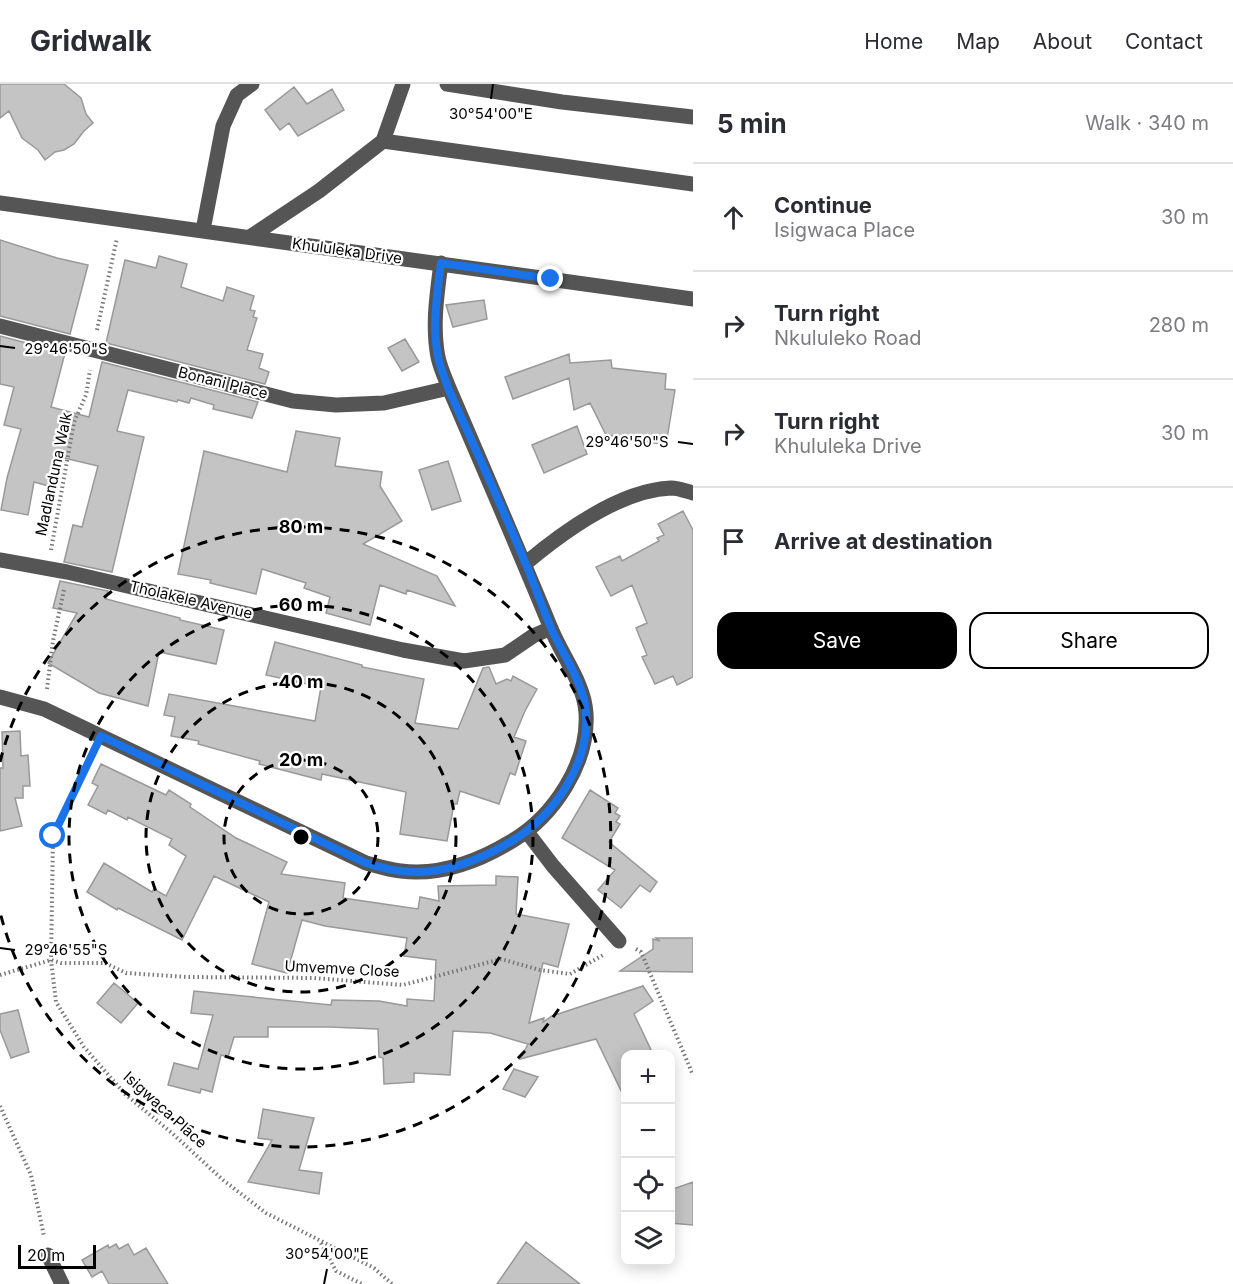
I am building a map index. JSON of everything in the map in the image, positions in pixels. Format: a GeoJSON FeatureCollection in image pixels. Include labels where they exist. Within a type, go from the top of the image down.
{"type":"FeatureCollection","features":[{"type":"Feature","properties":{"kind":"street"},"geometry":{"type":"LineString","coordinates":[[203,230],[223,126],[237,95],[252,84]]}},
{"type":"Feature","properties":{"kind":"street"},"geometry":{"type":"LineString","coordinates":[[250,237],[320,191],[384,141],[403,84]]}},
{"type":"Feature","properties":{"kind":"street"},"geometry":{"type":"LineString","coordinates":[[447,84],[562,102],[693,117]]}},
{"type":"Feature","properties":{"kind":"street"},"geometry":{"type":"LineString","coordinates":[[384,141],[693,184]]}},
{"type":"Feature","properties":{"kind":"street","name":"Khululeka Drive"},"geometry":{"type":"LineString","coordinates":[[0,203],[693,299]]}},
{"type":"Feature","properties":{"kind":"street"},"geometry":{"type":"LineString","coordinates":[[0,697],[44,709],[366,863],[400,871],[428,872],[458,866],[491,854],[527,832],[547,812],[564,789],[577,764],[586,726],[584,698],[551,628],[526,563],[448,388],[435,336],[441,263]]}},
{"type":"Feature","properties":{"kind":"street","name":"Bonani Place"},"geometry":{"type":"LineString","coordinates":[[0,326],[303,402],[336,405],[384,403],[448,388]]}},
{"type":"Feature","properties":{"kind":"street"},"geometry":{"type":"LineString","coordinates":[[526,563],[558,537],[629,496],[672,488],[693,493]]}},
{"type":"Feature","properties":{"kind":"street","name":"Tholakele Avenue"},"geometry":{"type":"LineString","coordinates":[[0,560],[68,572],[404,650],[464,661],[505,655],[533,636],[551,628]]}},
{"type":"Feature","properties":{"kind":"street"},"geometry":{"type":"LineString","coordinates":[[527,832],[619,941]]}},
{"type":"Feature","properties":{"kind":"street"},"geometry":{"type":"LineString","coordinates":[[48,1254],[62,1284]]}},
{"type":"Feature","properties":{"kind":"path","name":"Madlanduna Walk"},"geometry":{"type":"LineString","coordinates":[[48,568],[74,422],[86,395],[120,220]]}},
{"type":"Feature","properties":{"kind":"path"},"geometry":{"type":"LineString","coordinates":[[44,709],[53,641],[68,572]]}},
{"type":"Feature","properties":{"kind":"path","name":"Isigwaca Place"},"geometry":{"type":"LineString","coordinates":[[101,736],[53,836],[51,960],[56,1002],[84,1047],[125,1094],[224,1180],[266,1213],[374,1268],[392,1284]]}},
{"type":"Feature","properties":{"kind":"path"},"geometry":{"type":"LineString","coordinates":[[619,941],[641,952],[693,1076]]}},
{"type":"Feature","properties":{"kind":"path","name":"Umvemve Close"},"geometry":{"type":"LineString","coordinates":[[51,960],[61,963],[105,963],[126,973],[136,974],[187,977],[314,978],[404,985],[501,959],[540,970],[570,974],[608,952],[619,941]]}},
{"type":"Feature","properties":{"kind":"path"},"geometry":{"type":"LineString","coordinates":[[0,975],[51,960]]}},
{"type":"Feature","properties":{"kind":"path"},"geometry":{"type":"LineString","coordinates":[[0,1107],[31,1175],[48,1254]]}},
{"type":"Feature","properties":{"kind":"path"},"geometry":{"type":"LineString","coordinates":[[321,1242],[336,1271],[362,1284]]}},
{"type":"Feature","properties":{"kind":"building"},"geometry":{"type":"Polygon","coordinates":[[[0,84],[64,84],[81,98],[86,114],[93,123],[74,144],[55,152],[45,160],[38,150],[22,138],[9,111],[0,118],[0,84]]]}},
{"type":"Feature","properties":{"kind":"building"},"geometry":{"type":"Polygon","coordinates":[[[294,87],[307,104],[332,89],[344,110],[298,136],[289,123],[280,130],[265,110],[294,87]]]}},
{"type":"Feature","properties":{"kind":"building"},"geometry":{"type":"Polygon","coordinates":[[[0,240],[88,265],[70,334],[0,316],[0,240]]]}},
{"type":"Feature","properties":{"kind":"building"},"geometry":{"type":"Polygon","coordinates":[[[159,256],[187,264],[181,287],[223,301],[227,287],[254,296],[250,310],[255,311],[253,317],[257,318],[247,350],[263,354],[259,368],[269,372],[265,384],[106,343],[125,260],[156,268],[159,256]]]}},
{"type":"Feature","properties":{"kind":"building"},"geometry":{"type":"Polygon","coordinates":[[[484,300],[487,319],[453,327],[446,305],[484,300]]]}},
{"type":"Feature","properties":{"kind":"building"},"geometry":{"type":"Polygon","coordinates":[[[0,336],[65,353],[51,407],[89,417],[102,362],[258,402],[252,418],[213,409],[214,405],[191,398],[189,403],[178,400],[177,402],[128,390],[117,431],[144,437],[112,572],[64,562],[73,525],[82,527],[98,466],[60,457],[52,487],[34,482],[28,515],[1,510],[7,478],[21,429],[4,425],[14,387],[0,384],[0,336]]]}},
{"type":"Feature","properties":{"kind":"building"},"geometry":{"type":"Polygon","coordinates":[[[405,339],[419,362],[402,371],[388,348],[405,339]]]}},
{"type":"Feature","properties":{"kind":"building"},"geometry":{"type":"Polygon","coordinates":[[[569,354],[570,363],[611,360],[612,368],[666,374],[665,389],[675,390],[666,445],[606,435],[590,403],[574,410],[569,378],[513,399],[505,377],[569,354]]]}},
{"type":"Feature","properties":{"kind":"building"},"geometry":{"type":"Polygon","coordinates":[[[577,426],[587,454],[544,473],[532,445],[577,426]]]}},
{"type":"Feature","properties":{"kind":"building"},"geometry":{"type":"Polygon","coordinates":[[[296,431],[340,438],[335,466],[382,472],[380,486],[402,521],[363,544],[437,576],[455,606],[407,590],[406,594],[380,585],[370,625],[326,613],[330,597],[304,588],[306,583],[262,569],[256,594],[210,583],[211,580],[178,574],[204,451],[287,472],[296,431]]]}},
{"type":"Feature","properties":{"kind":"building"},"geometry":{"type":"Polygon","coordinates":[[[448,461],[461,501],[432,510],[419,470],[448,461]]]}},
{"type":"Feature","properties":{"kind":"building"},"geometry":{"type":"Polygon","coordinates":[[[683,511],[693,530],[693,677],[677,685],[673,676],[655,684],[642,657],[647,655],[636,628],[647,623],[632,585],[611,596],[596,567],[620,556],[622,561],[659,541],[657,538],[664,535],[658,524],[683,511]]]}},
{"type":"Feature","properties":{"kind":"building"},"geometry":{"type":"Polygon","coordinates":[[[60,581],[108,591],[106,599],[224,630],[216,664],[159,652],[148,706],[99,693],[48,663],[77,613],[53,608],[60,581]]]}},
{"type":"Feature","properties":{"kind":"building"},"geometry":{"type":"Polygon","coordinates":[[[275,642],[362,665],[362,667],[424,679],[415,723],[458,729],[483,668],[489,667],[496,684],[507,679],[511,681],[513,676],[537,689],[514,737],[526,741],[515,775],[510,773],[499,804],[460,791],[457,804],[454,804],[447,841],[400,834],[406,792],[322,774],[321,780],[259,764],[260,761],[198,744],[199,741],[171,736],[175,717],[164,715],[169,694],[315,721],[321,687],[266,675],[275,642]]]}},
{"type":"Feature","properties":{"kind":"building"},"geometry":{"type":"Polygon","coordinates":[[[20,731],[21,756],[28,755],[30,786],[23,786],[23,798],[15,798],[22,826],[0,831],[2,732],[20,731]]]}},
{"type":"Feature","properties":{"kind":"building"},"geometry":{"type":"Polygon","coordinates":[[[101,764],[166,795],[169,790],[236,838],[287,862],[281,874],[345,883],[343,898],[418,909],[420,897],[439,901],[438,886],[496,885],[496,876],[518,877],[516,914],[569,924],[558,967],[543,963],[529,1023],[544,1018],[543,1022],[552,1016],[643,986],[653,1001],[634,1014],[651,1050],[621,1050],[621,1091],[596,1039],[520,1059],[528,1044],[490,1033],[453,1031],[450,1075],[414,1073],[414,1082],[384,1084],[383,1058],[379,1057],[378,1029],[268,1027],[268,1037],[234,1037],[228,1057],[221,1055],[212,1092],[201,1089],[200,1093],[168,1085],[174,1063],[198,1069],[213,1015],[191,1013],[194,991],[331,1005],[332,1000],[379,1001],[407,1006],[407,999],[434,1001],[436,960],[404,956],[407,938],[325,926],[302,920],[287,973],[252,964],[269,902],[214,876],[182,940],[118,908],[117,910],[87,892],[104,863],[152,892],[154,889],[166,896],[186,856],[169,845],[172,839],[128,817],[127,820],[108,810],[106,814],[88,805],[98,786],[92,783],[101,764]]]}},
{"type":"Feature","properties":{"kind":"building"},"geometry":{"type":"Polygon","coordinates":[[[590,790],[618,808],[615,813],[620,816],[616,822],[620,824],[609,842],[657,882],[650,892],[640,885],[621,908],[598,890],[615,870],[562,838],[590,790]]]}},
{"type":"Feature","properties":{"kind":"building"},"geometry":{"type":"Polygon","coordinates":[[[656,938],[693,938],[693,972],[620,971],[653,949],[653,939],[660,941],[656,938]]]}},
{"type":"Feature","properties":{"kind":"building"},"geometry":{"type":"Polygon","coordinates":[[[114,983],[138,1003],[121,1023],[97,1003],[114,983]]]}},
{"type":"Feature","properties":{"kind":"building"},"geometry":{"type":"Polygon","coordinates":[[[18,1010],[29,1052],[11,1058],[0,1030],[0,1014],[18,1010]]]}},
{"type":"Feature","properties":{"kind":"building"},"geometry":{"type":"Polygon","coordinates":[[[514,1069],[538,1077],[525,1097],[503,1089],[514,1069]]]}},
{"type":"Feature","properties":{"kind":"building"},"geometry":{"type":"Polygon","coordinates":[[[263,1109],[314,1118],[299,1170],[322,1173],[319,1194],[248,1182],[272,1140],[258,1138],[263,1109]]]}},
{"type":"Feature","properties":{"kind":"building"},"geometry":{"type":"Polygon","coordinates":[[[693,1182],[693,1225],[675,1223],[675,1188],[693,1182]]]}},
{"type":"Feature","properties":{"kind":"building"},"geometry":{"type":"Polygon","coordinates":[[[526,1242],[536,1250],[580,1284],[497,1284],[526,1242]]]}},
{"type":"Feature","properties":{"kind":"building"},"geometry":{"type":"Polygon","coordinates":[[[116,1244],[119,1249],[128,1244],[134,1255],[146,1248],[168,1284],[109,1284],[102,1271],[92,1277],[82,1260],[108,1245],[109,1248],[116,1244]]]}},
{"type":"Feature","properties":{"kind":"route"},"geometry":{"type":"LineString","coordinates":[[53,836],[101,736],[366,863],[400,871],[428,872],[458,866],[491,854],[527,832],[547,812],[564,789],[577,764],[586,726],[584,698],[551,628],[526,563],[448,388],[435,336],[441,263],[551,279]]}}]}
